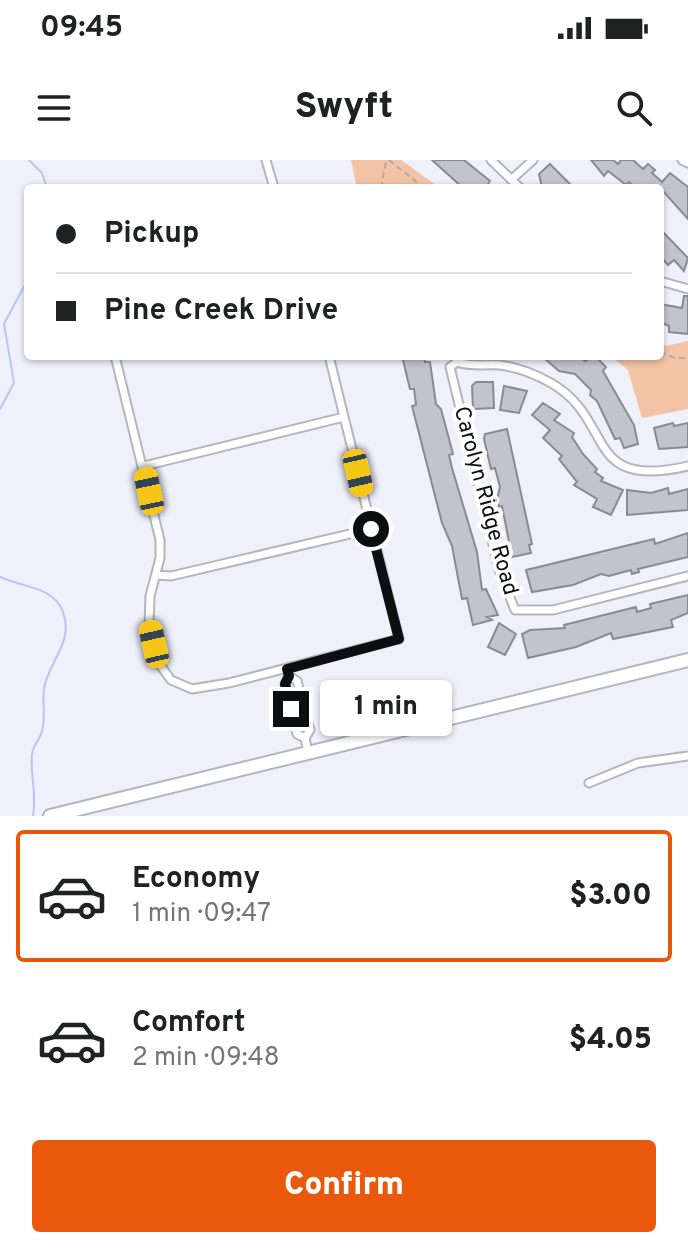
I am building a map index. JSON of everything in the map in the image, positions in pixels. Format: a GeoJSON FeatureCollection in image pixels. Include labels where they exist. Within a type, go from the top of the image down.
{"type":"FeatureCollection","features":[{"type":"Feature","properties":{"kind":"main road"},"geometry":{"type":"LineString","coordinates":[[50,816],[688,660]]}},
{"type":"Feature","properties":{"kind":"street"},"geometry":{"type":"LineString","coordinates":[[266,160],[273,184]]}},
{"type":"Feature","properties":{"kind":"street"},"geometry":{"type":"LineString","coordinates":[[491,160],[516,184]]}},
{"type":"Feature","properties":{"kind":"street"},"geometry":{"type":"LineString","coordinates":[[511,180],[533,160]]}},
{"type":"Feature","properties":{"kind":"street"},"geometry":{"type":"LineString","coordinates":[[682,160],[688,163]]}},
{"type":"Feature","properties":{"kind":"street"},"geometry":{"type":"LineString","coordinates":[[664,282],[688,289]]}},
{"type":"Feature","properties":{"kind":"street"},"geometry":{"type":"LineString","coordinates":[[116,360],[160,540],[150,596],[149,625],[158,662],[171,680],[192,689],[288,673],[399,639],[330,360]]}},
{"type":"Feature","properties":{"kind":"street","name":"Carolyn Ridge Road"},"geometry":{"type":"LineString","coordinates":[[688,466],[661,472],[631,470],[606,454],[585,416],[554,385],[517,368],[457,362],[450,369],[502,582],[515,610],[553,610],[688,576]]}},
{"type":"Feature","properties":{"kind":"street"},"geometry":{"type":"LineString","coordinates":[[144,466],[344,417]]}},
{"type":"Feature","properties":{"kind":"street"},"geometry":{"type":"LineString","coordinates":[[156,575],[171,576],[371,529]]}},
{"type":"Feature","properties":{"kind":"street"},"geometry":{"type":"LineString","coordinates":[[288,673],[285,684],[297,734],[305,738]]}},
{"type":"Feature","properties":{"kind":"street"},"geometry":{"type":"LineString","coordinates":[[288,673],[297,681],[310,730],[305,738],[308,753]]}},
{"type":"Feature","properties":{"kind":"street"},"geometry":{"type":"LineString","coordinates":[[589,783],[638,763],[688,756]]}},
{"type":"Feature","properties":{"kind":"path"},"geometry":{"type":"LineString","coordinates":[[381,184],[381,174],[388,160],[419,184]]}},
{"type":"Feature","properties":{"kind":"path"},"geometry":{"type":"LineString","coordinates":[[664,354],[688,358]]}},
{"type":"Feature","properties":{"kind":"shaded area"},"geometry":{"type":"Polygon","coordinates":[[[351,160],[401,160],[434,184],[356,184],[351,160]]]}},
{"type":"Feature","properties":{"kind":"shaded area"},"geometry":{"type":"Polygon","coordinates":[[[688,341],[688,409],[642,418],[628,370],[616,360],[664,360],[666,346],[688,341]]]}},
{"type":"Feature","properties":{"kind":"building"},"geometry":{"type":"Polygon","coordinates":[[[432,160],[464,160],[490,181],[488,184],[459,184],[432,160]]]}},
{"type":"Feature","properties":{"kind":"building"},"geometry":{"type":"Polygon","coordinates":[[[591,160],[613,160],[618,164],[621,160],[633,160],[643,169],[648,164],[662,182],[670,173],[688,187],[688,219],[664,192],[664,184],[625,184],[608,171],[604,176],[591,160]]]}},
{"type":"Feature","properties":{"kind":"building"},"geometry":{"type":"Polygon","coordinates":[[[550,164],[570,184],[541,184],[539,174],[550,164]]]}},
{"type":"Feature","properties":{"kind":"building"},"geometry":{"type":"Polygon","coordinates":[[[664,233],[688,258],[684,271],[674,260],[668,265],[664,260],[664,233]]]}},
{"type":"Feature","properties":{"kind":"building"},"geometry":{"type":"Polygon","coordinates":[[[684,296],[688,296],[688,334],[669,332],[669,326],[664,324],[664,305],[682,308],[684,296]]]}},
{"type":"Feature","properties":{"kind":"building"},"geometry":{"type":"Polygon","coordinates":[[[403,360],[430,362],[436,404],[441,409],[453,454],[449,455],[452,468],[477,552],[482,590],[486,589],[498,615],[487,617],[492,620],[473,625],[467,598],[462,599],[452,546],[442,523],[412,406],[416,405],[414,389],[410,389],[403,360]]]}},
{"type":"Feature","properties":{"kind":"building"},"geometry":{"type":"Polygon","coordinates":[[[547,360],[599,360],[606,367],[603,371],[634,425],[638,444],[624,448],[620,438],[615,439],[597,401],[590,395],[591,390],[575,374],[559,371],[547,360]]]}},
{"type":"Feature","properties":{"kind":"building"},"geometry":{"type":"Polygon","coordinates":[[[476,382],[493,382],[494,408],[473,409],[472,386],[476,382]]]}},
{"type":"Feature","properties":{"kind":"building"},"geometry":{"type":"Polygon","coordinates":[[[504,386],[527,391],[519,413],[500,410],[504,386]]]}},
{"type":"Feature","properties":{"kind":"building"},"geometry":{"type":"Polygon","coordinates":[[[543,403],[560,414],[554,420],[574,433],[572,437],[597,469],[595,472],[603,478],[601,481],[623,490],[611,515],[593,507],[597,499],[574,485],[577,482],[559,459],[562,456],[543,438],[550,430],[532,415],[543,403]]]}},
{"type":"Feature","properties":{"kind":"building"},"geometry":{"type":"Polygon","coordinates":[[[673,423],[674,426],[688,423],[688,447],[659,449],[654,428],[673,423]]]}},
{"type":"Feature","properties":{"kind":"building"},"geometry":{"type":"Polygon","coordinates":[[[507,429],[532,544],[529,545],[531,553],[512,557],[502,506],[499,507],[497,499],[500,487],[495,468],[491,469],[484,439],[485,434],[507,429]]]}},
{"type":"Feature","properties":{"kind":"building"},"geometry":{"type":"Polygon","coordinates":[[[668,488],[669,494],[688,489],[688,510],[627,515],[627,490],[651,493],[668,488]]]}},
{"type":"Feature","properties":{"kind":"building"},"geometry":{"type":"Polygon","coordinates":[[[688,533],[688,557],[638,569],[639,572],[632,574],[631,570],[609,576],[601,574],[573,585],[532,592],[526,570],[654,539],[655,544],[688,533]]]}},
{"type":"Feature","properties":{"kind":"building"},"geometry":{"type":"Polygon","coordinates":[[[688,595],[688,613],[671,620],[673,627],[613,639],[611,633],[576,647],[528,658],[522,634],[530,630],[565,628],[564,625],[636,607],[637,612],[651,608],[650,604],[688,595]]]}},
{"type":"Feature","properties":{"kind":"building"},"geometry":{"type":"Polygon","coordinates":[[[499,623],[516,634],[505,655],[488,647],[499,623]]]}},
{"type":"Feature","properties":{"kind":"waterway"},"geometry":{"type":"LineString","coordinates":[[29,160],[42,173],[46,184]]}},
{"type":"Feature","properties":{"kind":"waterway"},"geometry":{"type":"LineString","coordinates":[[0,409],[14,383],[4,324],[24,286]]}},
{"type":"Feature","properties":{"kind":"waterway"},"geometry":{"type":"LineString","coordinates":[[0,577],[36,588],[52,597],[59,603],[66,623],[63,642],[44,688],[43,726],[32,754],[33,816]]}},
{"type":"Feature","properties":{"kind":"route"},"geometry":{"type":"LineString","coordinates":[[291,709],[285,684],[289,676],[287,669],[399,639],[371,529]]}}]}
